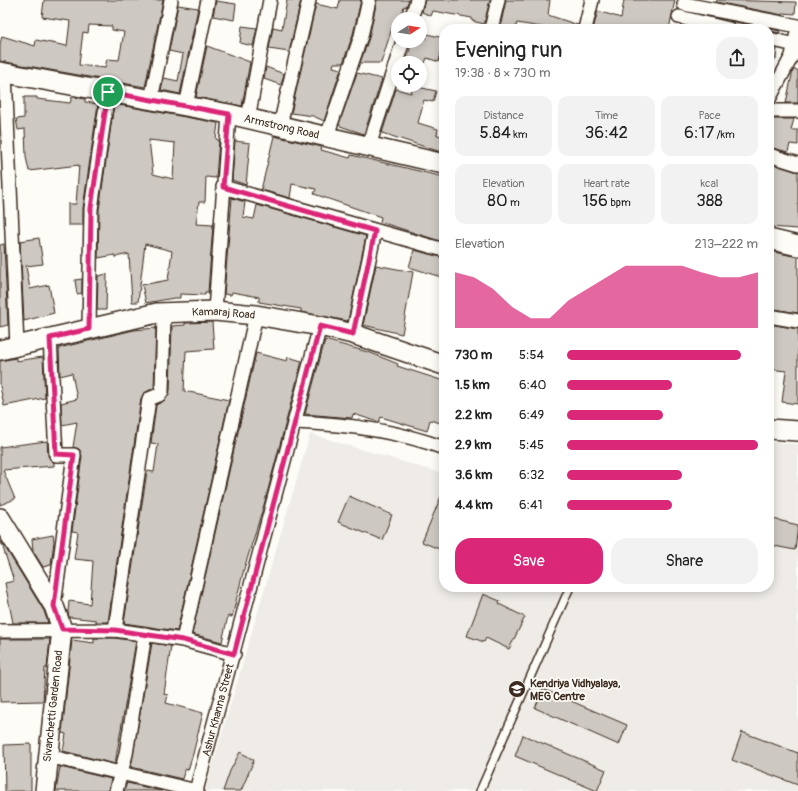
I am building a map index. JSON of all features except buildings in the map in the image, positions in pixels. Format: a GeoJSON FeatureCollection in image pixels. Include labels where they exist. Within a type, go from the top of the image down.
{"type":"FeatureCollection","features":[{"type":"Feature","properties":{"kind":"street"},"geometry":{"type":"LineString","coordinates":[[151,100],[171,0]]}},
{"type":"Feature","properties":{"kind":"street"},"geometry":{"type":"LineString","coordinates":[[186,106],[208,0]]}},
{"type":"Feature","properties":{"kind":"street"},"geometry":{"type":"LineString","coordinates":[[248,119],[270,0]]}},
{"type":"Feature","properties":{"kind":"street"},"geometry":{"type":"LineString","coordinates":[[280,126],[309,0]]}},
{"type":"Feature","properties":{"kind":"street"},"geometry":{"type":"LineString","coordinates":[[327,136],[361,36],[369,0]]}},
{"type":"Feature","properties":{"kind":"street"},"geometry":{"type":"LineString","coordinates":[[413,12],[417,0]]}},
{"type":"Feature","properties":{"kind":"street"},"geometry":{"type":"LineString","coordinates":[[492,24],[498,0]]}},
{"type":"Feature","properties":{"kind":"street"},"geometry":{"type":"LineString","coordinates":[[586,24],[592,0]]}},
{"type":"Feature","properties":{"kind":"street"},"geometry":{"type":"LineString","coordinates":[[677,23],[685,2],[798,26],[792,65],[774,92]]}},
{"type":"Feature","properties":{"kind":"street"},"geometry":{"type":"LineString","coordinates":[[774,40],[795,45]]}},
{"type":"Feature","properties":{"kind":"street"},"geometry":{"type":"LineString","coordinates":[[369,146],[401,48]]}},
{"type":"Feature","properties":{"kind":"street"},"geometry":{"type":"LineString","coordinates":[[3,73],[9,348]]}},
{"type":"Feature","properties":{"kind":"street","name":"Armstrong Road"},"geometry":{"type":"LineString","coordinates":[[3,73],[229,114],[439,163]]}},
{"type":"Feature","properties":{"kind":"street"},"geometry":{"type":"LineString","coordinates":[[89,329],[91,208],[108,92]]}},
{"type":"Feature","properties":{"kind":"street"},"geometry":{"type":"LineString","coordinates":[[774,111],[798,111]]}},
{"type":"Feature","properties":{"kind":"street"},"geometry":{"type":"LineString","coordinates":[[215,311],[229,114]]}},
{"type":"Feature","properties":{"kind":"street"},"geometry":{"type":"LineString","coordinates":[[774,157],[798,164]]}},
{"type":"Feature","properties":{"kind":"street"},"geometry":{"type":"LineString","coordinates":[[223,187],[439,249]]}},
{"type":"Feature","properties":{"kind":"street"},"geometry":{"type":"LineString","coordinates":[[353,334],[375,231]]}},
{"type":"Feature","properties":{"kind":"street"},"geometry":{"type":"LineString","coordinates":[[774,240],[798,246]]}},
{"type":"Feature","properties":{"kind":"street","name":"Kamaraj Road"},"geometry":{"type":"LineString","coordinates":[[9,348],[164,313],[215,311],[256,315],[320,326],[353,334],[439,362]]}},
{"type":"Feature","properties":{"kind":"street"},"geometry":{"type":"LineString","coordinates":[[115,630],[149,399],[159,395],[162,391],[164,313]]}},
{"type":"Feature","properties":{"kind":"street"},"geometry":{"type":"LineString","coordinates":[[183,640],[256,315]]}},
{"type":"Feature","properties":{"kind":"street"},"geometry":{"type":"LineString","coordinates":[[774,317],[798,320]]}},
{"type":"Feature","properties":{"kind":"street","name":"Ashur Khanna Street"},"geometry":{"type":"LineString","coordinates":[[196,791],[234,654],[320,326]]}},
{"type":"Feature","properties":{"kind":"street"},"geometry":{"type":"LineString","coordinates":[[50,338],[56,454],[74,455],[54,606]]}},
{"type":"Feature","properties":{"kind":"street"},"geometry":{"type":"LineString","coordinates":[[295,422],[337,424],[371,430],[388,431],[439,446]]}},
{"type":"Feature","properties":{"kind":"street"},"geometry":{"type":"LineString","coordinates":[[774,429],[798,431]]}},
{"type":"Feature","properties":{"kind":"street","name":"Sivanchetti Garden Road"},"geometry":{"type":"LineString","coordinates":[[0,518],[54,606],[62,629],[44,791]]}},
{"type":"Feature","properties":{"kind":"street"},"geometry":{"type":"LineString","coordinates":[[0,631],[62,629],[115,630],[183,640],[234,654]]}},
{"type":"Feature","properties":{"kind":"street"},"geometry":{"type":"LineString","coordinates":[[116,791],[121,772],[145,634]]}},
{"type":"Feature","properties":{"kind":"street"},"geometry":{"type":"LineString","coordinates":[[48,756],[121,772],[196,791]]}},
{"type":"Feature","properties":{"kind":"lane"},"geometry":{"type":"LineString","coordinates":[[480,791],[568,592]]}},
{"type":"Feature","properties":{"kind":"shaded area","name":"Kendriya Vidhyalaya, MEG Centre"},"geometry":{"type":"Polygon","coordinates":[[[310,434],[439,473],[439,592],[774,592],[774,442],[798,444],[798,791],[205,791],[310,434]]]}},
{"type":"Feature","properties":{"kind":"place","name":"Kendriya Vidhyalaya, MEG Centre"},"geometry":{"type":"Point","coordinates":[517,689]}},
{"type":"Feature","properties":{"kind":"route"},"geometry":{"type":"LineString","coordinates":[[108,92],[229,114],[223,187],[375,231],[353,334],[320,326],[234,654],[183,640],[115,630],[62,629],[54,606],[74,455],[56,454],[50,338],[89,329],[91,208],[108,92]]}}]}
